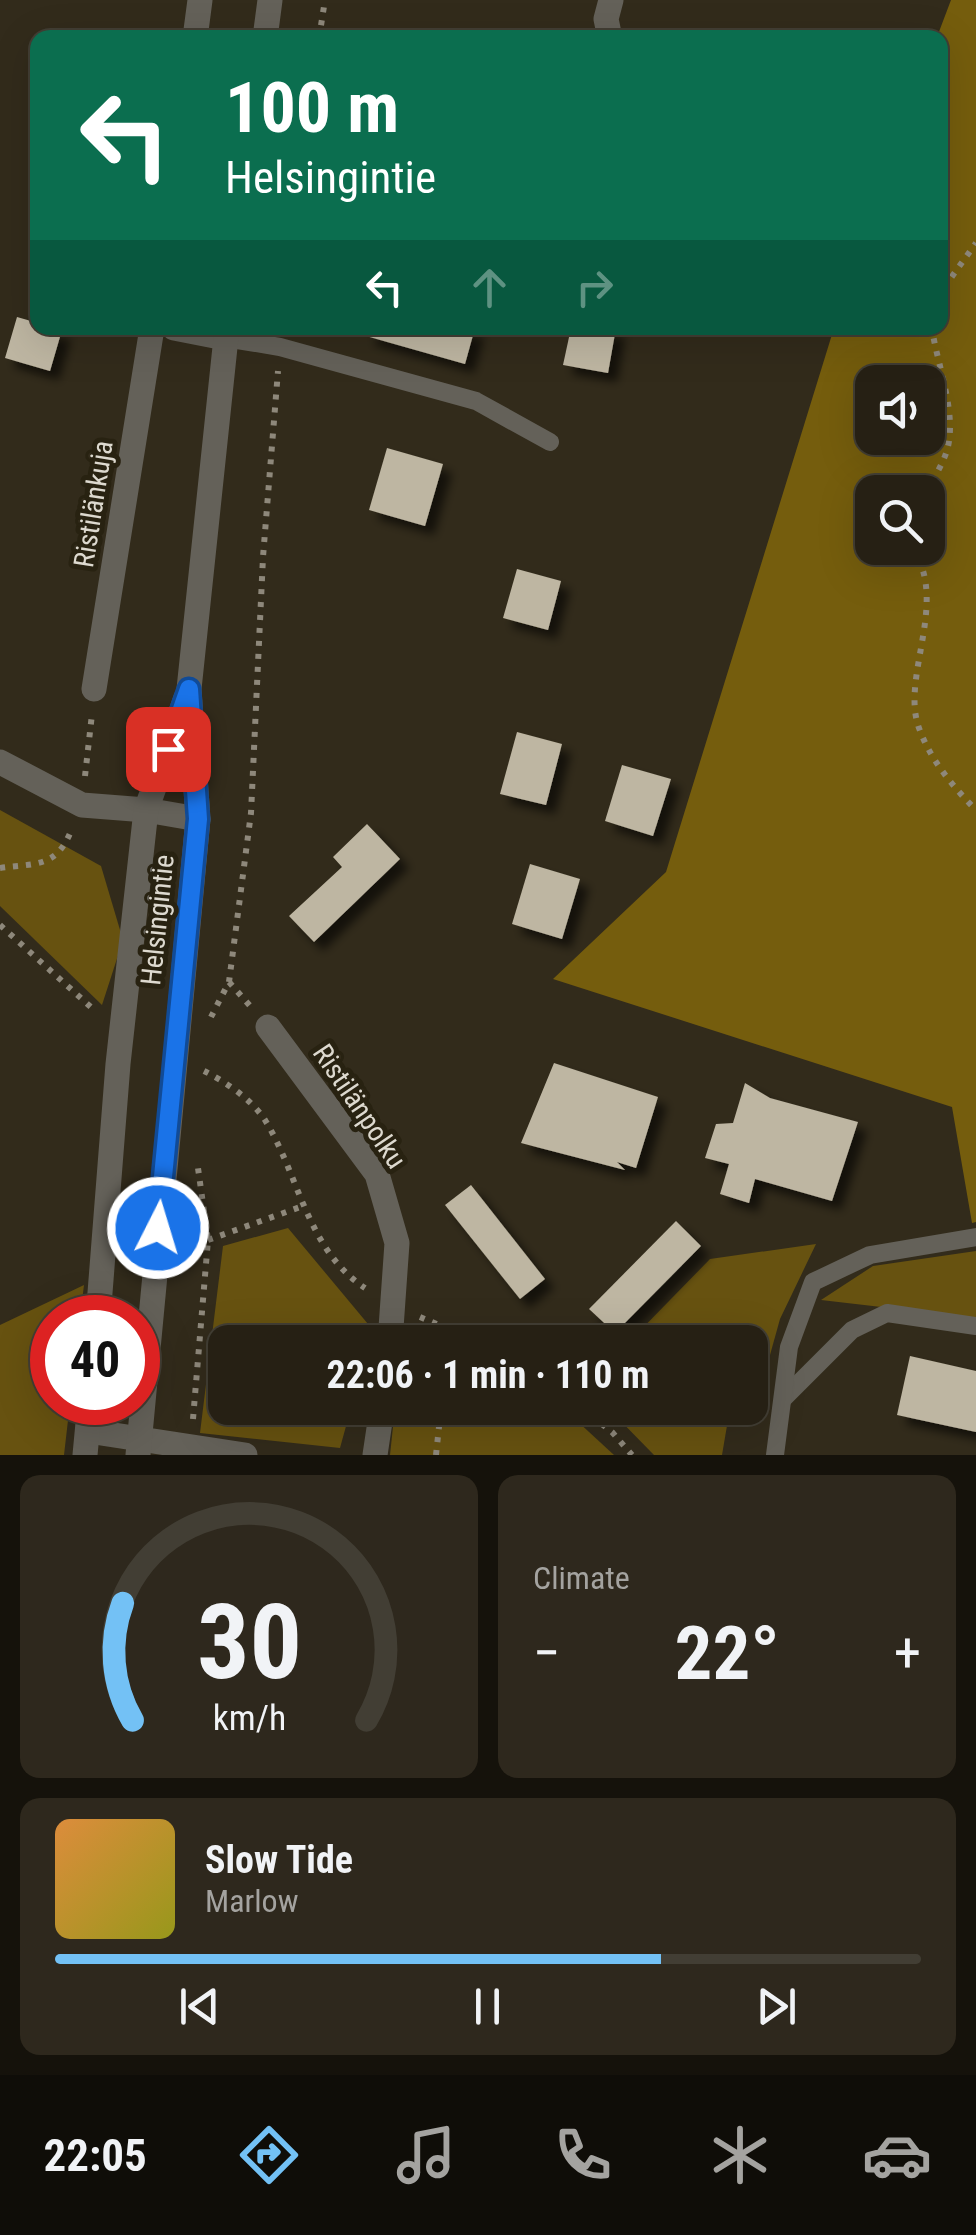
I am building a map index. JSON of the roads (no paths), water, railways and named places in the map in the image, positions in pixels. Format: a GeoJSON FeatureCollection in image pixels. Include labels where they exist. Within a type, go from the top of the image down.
{"type":"FeatureCollection","features":[{"type":"Feature","properties":{"kind":"street"},"geometry":{"type":"LineString","coordinates":[[196,30],[200,0]]}},
{"type":"Feature","properties":{"kind":"street"},"geometry":{"type":"LineString","coordinates":[[266,30],[270,0]]}},
{"type":"Feature","properties":{"kind":"street"},"geometry":{"type":"LineString","coordinates":[[608,30],[606,18],[611,0]]}},
{"type":"Feature","properties":{"kind":"street","name":"Ristilänkuja"},"geometry":{"type":"LineString","coordinates":[[94,689],[151,335]]}},
{"type":"Feature","properties":{"kind":"street","name":"Helsingintie"},"geometry":{"type":"LineString","coordinates":[[139,1446],[198,819],[189,689],[226,335]]}},
{"type":"Feature","properties":{"kind":"street","name":"Helsingintie"},"geometry":{"type":"LineString","coordinates":[[100,1295],[118,1064],[146,810],[189,689]]}},
{"type":"Feature","properties":{"kind":"street"},"geometry":{"type":"LineString","coordinates":[[0,762],[82,805],[198,819]]}},
{"type":"Feature","properties":{"kind":"street","name":"Ristilänpolku"},"geometry":{"type":"LineString","coordinates":[[268,1027],[377,1174],[397,1243],[392,1325]]}},
{"type":"Feature","properties":{"kind":"street"},"geometry":{"type":"LineString","coordinates":[[376,1455],[380,1425]]}},
{"type":"Feature","properties":{"kind":"street"},"geometry":{"type":"LineString","coordinates":[[86,1443],[191,1447],[245,1455]]}},
{"type":"Feature","properties":{"kind":"lane"},"geometry":{"type":"LineString","coordinates":[[234,335],[476,401],[550,442]]}},
{"type":"Feature","properties":{"kind":"lane"},"geometry":{"type":"LineString","coordinates":[[775,1455],[788,1346],[812,1282],[870,1255],[976,1237]]}},
{"type":"Feature","properties":{"kind":"lane"},"geometry":{"type":"LineString","coordinates":[[783,1399],[852,1330],[887,1313],[976,1326]]}}]}
